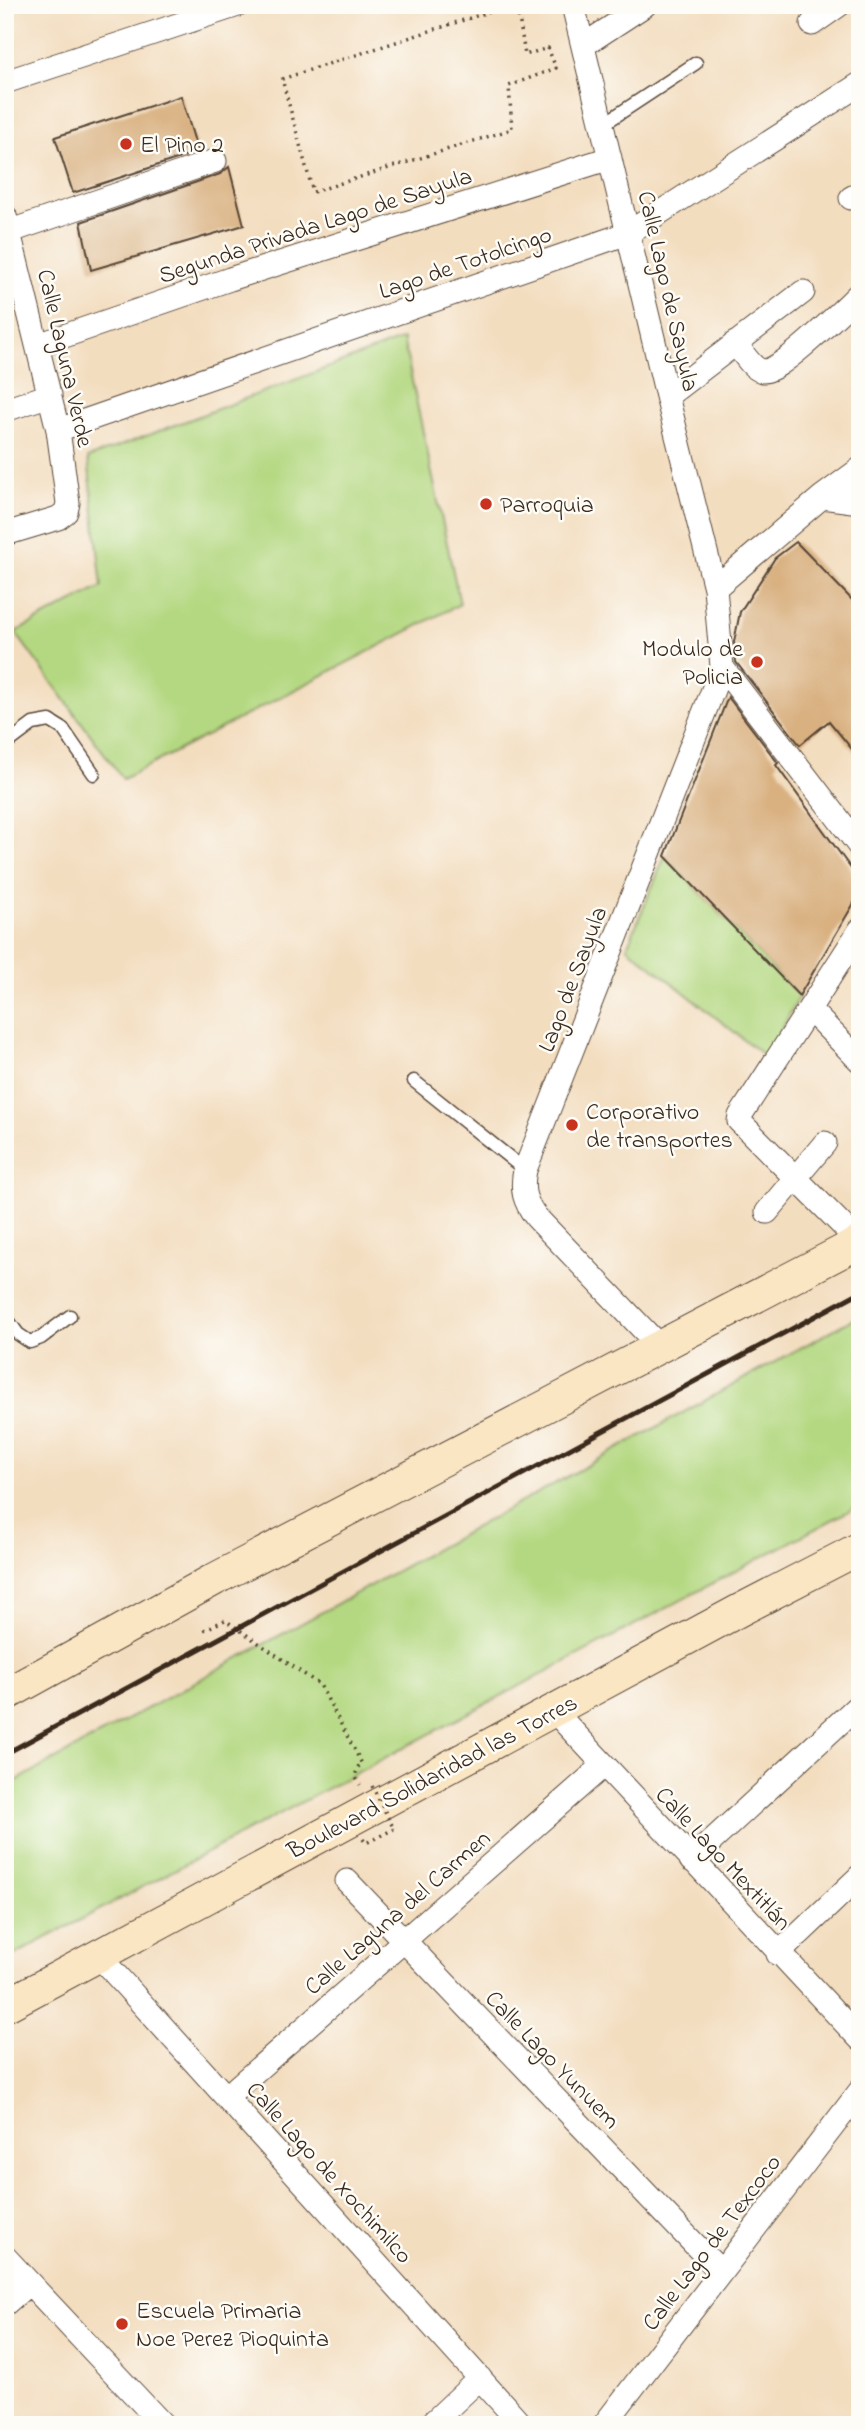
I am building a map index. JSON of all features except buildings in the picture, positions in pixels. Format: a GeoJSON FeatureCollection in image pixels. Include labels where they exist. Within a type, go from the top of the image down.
{"type":"FeatureCollection","features":[{"type":"Feature","properties":{"kind":"main road"},"geometry":{"type":"LineString","coordinates":[[5,1695],[215,1579],[860,1242]]}},
{"type":"Feature","properties":{"kind":"main road","name":"Boulevard Solidaridad las Torres"},"geometry":{"type":"LineString","coordinates":[[5,2006],[553,1710],[860,1548]]}},
{"type":"Feature","properties":{"kind":"street"},"geometry":{"type":"LineString","coordinates":[[5,82],[238,5]]}},
{"type":"Feature","properties":{"kind":"street","name":"Calle Lago de Sayula"},"geometry":{"type":"LineString","coordinates":[[573,5],[715,587]]}},
{"type":"Feature","properties":{"kind":"street"},"geometry":{"type":"LineString","coordinates":[[584,45],[645,5]]}},
{"type":"Feature","properties":{"kind":"street"},"geometry":{"type":"LineString","coordinates":[[812,24],[839,5]]}},
{"type":"Feature","properties":{"kind":"street","name":"Lago de Totolcingo"},"geometry":{"type":"LineString","coordinates":[[58,430],[628,233],[860,84]]}},
{"type":"Feature","properties":{"kind":"street","name":"Segunda Privada Lago de Sayula"},"geometry":{"type":"LineString","coordinates":[[38,345],[230,278],[610,158]]}},
{"type":"Feature","properties":{"kind":"street"},"geometry":{"type":"LineString","coordinates":[[7,227],[215,161]]}},
{"type":"Feature","properties":{"kind":"street","name":"Calle Laguna Verde"},"geometry":{"type":"LineString","coordinates":[[5,534],[58,518],[66,512],[68,503],[58,430],[7,227]]}},
{"type":"Feature","properties":{"kind":"street"},"geometry":{"type":"LineString","coordinates":[[667,396],[803,292]]}},
{"type":"Feature","properties":{"kind":"street"},"geometry":{"type":"LineString","coordinates":[[735,343],[755,367],[764,371],[770,370],[785,362],[860,293]]}},
{"type":"Feature","properties":{"kind":"street"},"geometry":{"type":"LineString","coordinates":[[5,410],[50,395]]}},
{"type":"Feature","properties":{"kind":"street"},"geometry":{"type":"LineString","coordinates":[[715,587],[822,497],[860,469]]}},
{"type":"Feature","properties":{"kind":"street"},"geometry":{"type":"LineString","coordinates":[[822,497],[860,502]]}},
{"type":"Feature","properties":{"kind":"street","name":"Lago de Sayula"},"geometry":{"type":"LineString","coordinates":[[660,1347],[536,1217],[529,1208],[523,1191],[525,1170],[722,667],[715,587]]}},
{"type":"Feature","properties":{"kind":"street"},"geometry":{"type":"LineString","coordinates":[[722,667],[860,848]]}},
{"type":"Feature","properties":{"kind":"street"},"geometry":{"type":"LineString","coordinates":[[860,930],[739,1121],[860,1242]]}},
{"type":"Feature","properties":{"kind":"street"},"geometry":{"type":"LineString","coordinates":[[809,1009],[860,1060]]}},
{"type":"Feature","properties":{"kind":"street"},"geometry":{"type":"LineString","coordinates":[[767,1212],[825,1143]]}},
{"type":"Feature","properties":{"kind":"street"},"geometry":{"type":"LineString","coordinates":[[691,1860],[859,1705]]}},
{"type":"Feature","properties":{"kind":"street","name":"Calle Lago Mextitlán"},"geometry":{"type":"LineString","coordinates":[[553,1710],[860,2039]]}},
{"type":"Feature","properties":{"kind":"street","name":"Calle Laguna del Carmen"},"geometry":{"type":"LineString","coordinates":[[226,2097],[603,1766]]}},
{"type":"Feature","properties":{"kind":"street"},"geometry":{"type":"LineString","coordinates":[[778,1954],[860,1876]]}},
{"type":"Feature","properties":{"kind":"street","name":"Calle Lago Yunuem"},"geometry":{"type":"LineString","coordinates":[[347,1881],[721,2272]]}},
{"type":"Feature","properties":{"kind":"street","name":"Calle Lago de Xochimilco"},"geometry":{"type":"LineString","coordinates":[[98,1955],[522,2425]]}},
{"type":"Feature","properties":{"kind":"street","name":"Calle Lago de Texcoco"},"geometry":{"type":"LineString","coordinates":[[604,2425],[860,2091]]}},
{"type":"Feature","properties":{"kind":"street"},"geometry":{"type":"LineString","coordinates":[[5,2257],[163,2425]]}},
{"type":"Feature","properties":{"kind":"street"},"geometry":{"type":"LineString","coordinates":[[5,2304],[29,2283]]}},
{"type":"Feature","properties":{"kind":"street"},"geometry":{"type":"LineString","coordinates":[[430,2425],[480,2378]]}},
{"type":"Feature","properties":{"kind":"lane"},"geometry":{"type":"LineString","coordinates":[[602,125],[696,63]]}},
{"type":"Feature","properties":{"kind":"lane"},"geometry":{"type":"LineString","coordinates":[[5,745],[33,724],[50,721],[62,729],[94,774]]}},
{"type":"Feature","properties":{"kind":"lane"},"geometry":{"type":"LineString","coordinates":[[414,1081],[525,1170]]}},
{"type":"Feature","properties":{"kind":"lane"},"geometry":{"type":"LineString","coordinates":[[5,1316],[18,1334],[30,1342],[41,1338],[70,1316]]}},
{"type":"Feature","properties":{"kind":"path"},"geometry":{"type":"LineString","coordinates":[[510,5],[282,79],[313,192],[512,129],[509,86],[556,68],[548,48],[525,55],[517,5]]}},
{"type":"Feature","properties":{"kind":"path"},"geometry":{"type":"LineString","coordinates":[[204,1630],[225,1620],[320,1685],[362,1764],[355,1771],[356,1781],[363,1786],[372,1786],[394,1829],[366,1843]]}},
{"type":"Feature","properties":{"kind":"green space"},"geometry":{"type":"Polygon","coordinates":[[[403,339],[460,604],[123,779],[15,632],[102,587],[88,458],[403,339]]]}},
{"type":"Feature","properties":{"kind":"green space"},"geometry":{"type":"Polygon","coordinates":[[[665,856],[799,996],[767,1058],[627,947],[665,856]]]}},
{"type":"Feature","properties":{"kind":"green space"},"geometry":{"type":"Polygon","coordinates":[[[860,1315],[860,1505],[5,1960],[5,1787],[860,1315]]]}},
{"type":"Feature","properties":{"kind":"railway"},"geometry":{"type":"LineString","coordinates":[[5,1754],[860,1292]]}},
{"type":"Feature","properties":{"kind":"place","name":"El Pino 2"},"geometry":{"type":"Point","coordinates":[126,144]}},
{"type":"Feature","properties":{"kind":"place","name":"Parroquia"},"geometry":{"type":"Point","coordinates":[486,504]}},
{"type":"Feature","properties":{"kind":"place","name":"Modulo de Policia"},"geometry":{"type":"Point","coordinates":[757,662]}},
{"type":"Feature","properties":{"kind":"place","name":"Corporativo de transportes"},"geometry":{"type":"Point","coordinates":[572,1125]}},
{"type":"Feature","properties":{"kind":"place","name":"Escuela Primaria Noe Perez Pioquinta"},"geometry":{"type":"Point","coordinates":[122,2324]}}]}
